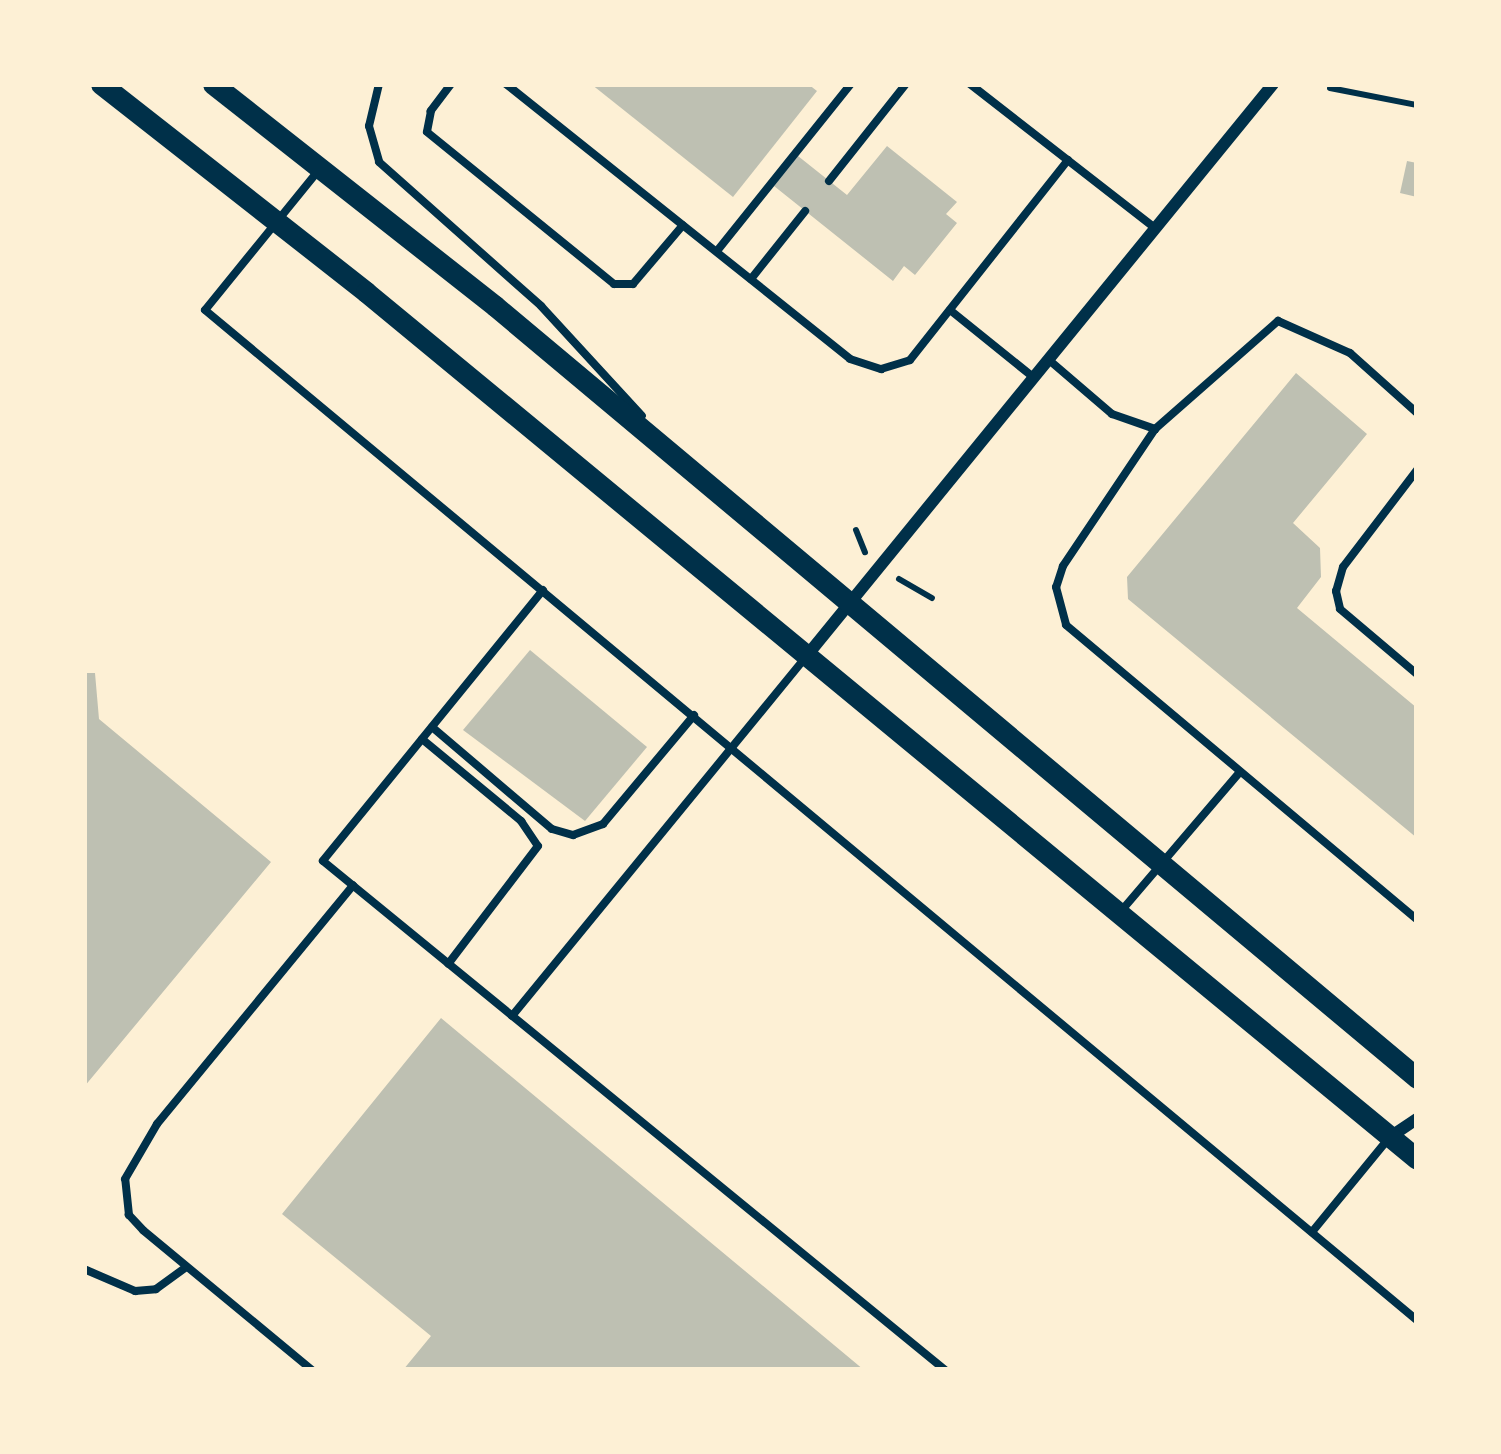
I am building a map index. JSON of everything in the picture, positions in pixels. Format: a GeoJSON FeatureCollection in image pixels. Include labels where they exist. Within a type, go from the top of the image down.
{"type":"FeatureCollection","features":[{"type":"Feature","properties":{"kind":"main road"},"geometry":{"type":"LineString","coordinates":[[101,84],[279,221],[804,659],[1417,1159]]}},
{"type":"Feature","properties":{"kind":"main road"},"geometry":{"type":"LineString","coordinates":[[216,86],[678,458],[1417,1078]]}},
{"type":"Feature","properties":{"kind":"street"},"geometry":{"type":"LineString","coordinates":[[804,659],[1273,84]]}},
{"type":"Feature","properties":{"kind":"street"},"geometry":{"type":"LineString","coordinates":[[1390,1137],[1417,1119]]}},
{"type":"Feature","properties":{"kind":"lane"},"geometry":{"type":"LineString","coordinates":[[379,84],[369,126],[379,162],[541,306],[678,458]]}},
{"type":"Feature","properties":{"kind":"lane"},"geometry":{"type":"LineString","coordinates":[[451,84],[431,111],[427,132],[614,284],[633,284],[683,225]]}},
{"type":"Feature","properties":{"kind":"lane"},"geometry":{"type":"LineString","coordinates":[[506,84],[850,359],[881,369],[910,360],[1068,160]]}},
{"type":"Feature","properties":{"kind":"lane"},"geometry":{"type":"LineString","coordinates":[[716,251],[851,84]]}},
{"type":"Feature","properties":{"kind":"lane"},"geometry":{"type":"LineString","coordinates":[[829,181],[906,84]]}},
{"type":"Feature","properties":{"kind":"lane"},"geometry":{"type":"LineString","coordinates":[[970,84],[1155,228]]}},
{"type":"Feature","properties":{"kind":"lane"},"geometry":{"type":"LineString","coordinates":[[320,167],[205,310],[1417,1320]]}},
{"type":"Feature","properties":{"kind":"lane"},"geometry":{"type":"LineString","coordinates":[[751,279],[806,211]]}},
{"type":"Feature","properties":{"kind":"lane"},"geometry":{"type":"LineString","coordinates":[[950,310],[1034,378]]}},
{"type":"Feature","properties":{"kind":"lane"},"geometry":{"type":"LineString","coordinates":[[1417,413],[1350,353],[1278,321],[1155,429],[1063,566],[1058,605],[1080,641],[1417,920]]}},
{"type":"Feature","properties":{"kind":"lane"},"geometry":{"type":"LineString","coordinates":[[1049,360],[1112,414],[1155,429]]}},
{"type":"Feature","properties":{"kind":"lane"},"geometry":{"type":"LineString","coordinates":[[1417,470],[1343,567],[1336,590],[1348,618],[1417,674]]}},
{"type":"Feature","properties":{"kind":"lane"},"geometry":{"type":"LineString","coordinates":[[543,590],[323,861],[945,1370]]}},
{"type":"Feature","properties":{"kind":"lane"},"geometry":{"type":"LineString","coordinates":[[512,1016],[804,659]]}},
{"type":"Feature","properties":{"kind":"lane"},"geometry":{"type":"LineString","coordinates":[[432,727],[552,829],[574,835],[603,824],[694,716]]}},
{"type":"Feature","properties":{"kind":"lane"},"geometry":{"type":"LineString","coordinates":[[422,739],[521,821],[538,846],[448,964]]}},
{"type":"Feature","properties":{"kind":"lane"},"geometry":{"type":"LineString","coordinates":[[1117,916],[1239,772]]}},
{"type":"Feature","properties":{"kind":"lane"},"geometry":{"type":"LineString","coordinates":[[312,1370],[129,1215],[125,1179],[135,1156],[353,885]]}},
{"type":"Feature","properties":{"kind":"lane"},"geometry":{"type":"LineString","coordinates":[[1312,1232],[1390,1137]]}},
{"type":"Feature","properties":{"kind":"lane"},"geometry":{"type":"LineString","coordinates":[[84,1270],[135,1291],[157,1288],[186,1267]]}},
{"type":"Feature","properties":{"kind":"path"},"geometry":{"type":"LineString","coordinates":[[1330,88],[1417,105]]}},
{"type":"Feature","properties":{"kind":"building"},"geometry":{"type":"Polygon","coordinates":[[[591,84],[808,84],[817,91],[733,197],[591,84]]]}},
{"type":"Feature","properties":{"kind":"building"},"geometry":{"type":"Polygon","coordinates":[[[887,146],[957,202],[946,214],[957,223],[915,275],[904,266],[893,281],[774,186],[798,156],[847,195],[887,146]]]}},
{"type":"Feature","properties":{"kind":"building"},"geometry":{"type":"Polygon","coordinates":[[[1407,161],[1417,163],[1417,197],[1400,193],[1407,161]]]}},
{"type":"Feature","properties":{"kind":"building"},"geometry":{"type":"Polygon","coordinates":[[[1296,373],[1367,434],[1293,523],[1320,548],[1321,577],[1297,608],[1417,708],[1417,838],[1128,599],[1127,577],[1296,373]]]}},
{"type":"Feature","properties":{"kind":"building"},"geometry":{"type":"Polygon","coordinates":[[[530,650],[647,747],[585,821],[463,730],[530,650]]]}},
{"type":"Feature","properties":{"kind":"building"},"geometry":{"type":"Polygon","coordinates":[[[84,673],[95,673],[99,719],[271,862],[84,1087],[84,673]]]}},
{"type":"Feature","properties":{"kind":"building"},"geometry":{"type":"Polygon","coordinates":[[[441,1018],[864,1370],[403,1370],[431,1336],[282,1214],[441,1018]]]}}]}
